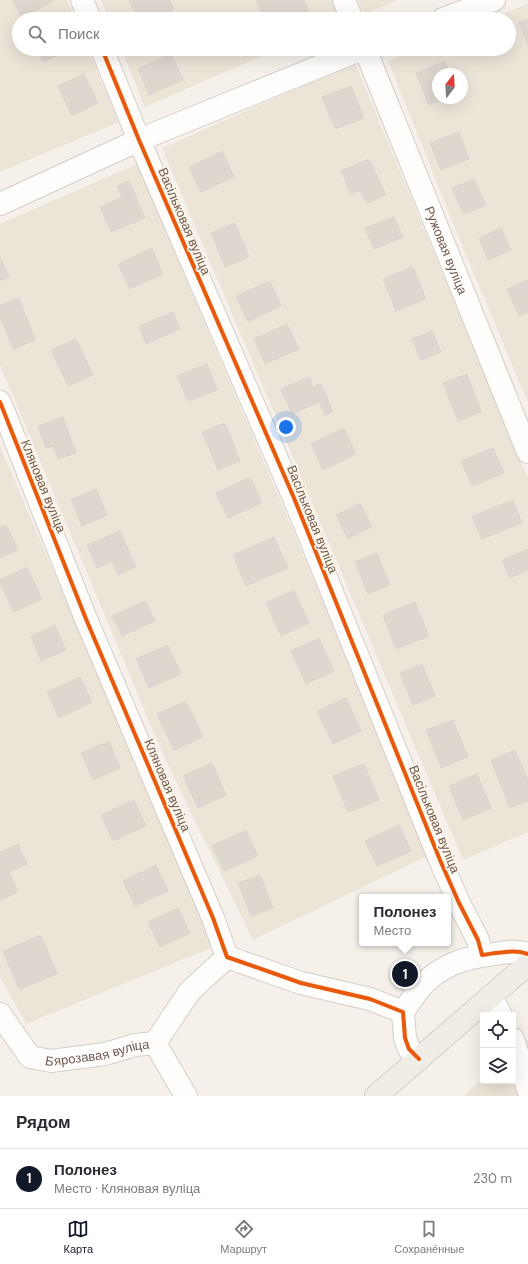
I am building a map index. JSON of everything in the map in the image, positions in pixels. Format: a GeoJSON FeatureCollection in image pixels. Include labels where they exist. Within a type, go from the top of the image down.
{"type":"FeatureCollection","features":[{"type":"Feature","properties":{"kind":"main road"},"geometry":{"type":"LineString","coordinates":[[376,1096],[419,1059],[496,1006],[528,964]]}},
{"type":"Feature","properties":{"kind":"street"},"geometry":{"type":"LineString","coordinates":[[82,0],[87,12]]}},
{"type":"Feature","properties":{"kind":"street"},"geometry":{"type":"LineString","coordinates":[[344,0],[349,12]]}},
{"type":"Feature","properties":{"kind":"street"},"geometry":{"type":"LineString","coordinates":[[462,12],[494,0]]}},
{"type":"Feature","properties":{"kind":"street","name":"Васільковая вуліца"},"geometry":{"type":"LineString","coordinates":[[105,56],[139,140],[294,498],[440,860],[459,903],[478,940],[482,955]]}},
{"type":"Feature","properties":{"kind":"street"},"geometry":{"type":"LineString","coordinates":[[0,204],[139,140],[346,56]]}},
{"type":"Feature","properties":{"kind":"street","name":"Ружовая вуліца"},"geometry":{"type":"LineString","coordinates":[[366,56],[528,452]]}},
{"type":"Feature","properties":{"kind":"street","name":"Кляновая вуліца"},"geometry":{"type":"LineString","coordinates":[[0,402],[86,619],[213,918],[227,957]]}},
{"type":"Feature","properties":{"kind":"street"},"geometry":{"type":"LineString","coordinates":[[419,1059],[409,1049],[405,1038],[403,1012],[421,987],[439,970],[460,960],[511,951],[528,954]]}},
{"type":"Feature","properties":{"kind":"street"},"geometry":{"type":"LineString","coordinates":[[155,1043],[190,991],[227,957],[301,983],[370,999],[403,1012]]}},
{"type":"Feature","properties":{"kind":"street","name":"Бярозавая вуліца"},"geometry":{"type":"LineString","coordinates":[[0,1014],[30,1057],[51,1061],[105,1054],[135,1045],[155,1043],[186,1096]]}},
{"type":"Feature","properties":{"kind":"street"},"geometry":{"type":"LineString","coordinates":[[516,1048],[528,1089]]}},
{"type":"Feature","properties":{"kind":"shaded area"},"geometry":{"type":"Polygon","coordinates":[[[0,0],[67,0],[72,12],[12,12],[12,56],[91,56],[119,122],[0,172],[0,0]]]}},
{"type":"Feature","properties":{"kind":"shaded area"},"geometry":{"type":"Polygon","coordinates":[[[101,0],[331,0],[336,12],[106,12],[101,0]]]}},
{"type":"Feature","properties":{"kind":"shaded area"},"geometry":{"type":"Polygon","coordinates":[[[358,0],[398,0],[369,12],[363,12],[358,0]]]}},
{"type":"Feature","properties":{"kind":"shaded area"},"geometry":{"type":"Polygon","coordinates":[[[528,4],[528,403],[456,231],[388,61],[400,56],[516,56],[516,12],[508,12],[528,4]]]}},
{"type":"Feature","properties":{"kind":"shaded area"},"geometry":{"type":"Polygon","coordinates":[[[124,56],[262,56],[145,107],[124,56]]]}},
{"type":"Feature","properties":{"kind":"shaded area"},"geometry":{"type":"Polygon","coordinates":[[[355,63],[528,479],[528,832],[463,860],[162,148],[355,63]]]}},
{"type":"Feature","properties":{"kind":"shaded area"},"geometry":{"type":"Polygon","coordinates":[[[137,164],[331,620],[427,856],[253,940],[164,757],[0,365],[0,224],[137,164]]]}},
{"type":"Feature","properties":{"kind":"shaded area"},"geometry":{"type":"Polygon","coordinates":[[[0,446],[213,947],[26,1024],[0,977],[0,446]]]}},
{"type":"Feature","properties":{"kind":"shaded area"},"geometry":{"type":"Polygon","coordinates":[[[528,1039],[528,1096],[463,1096],[480,1081],[480,1084],[516,1084],[516,1049],[528,1039]]]}},
{"type":"Feature","properties":{"kind":"building"},"geometry":{"type":"Polygon","coordinates":[[[12,0],[53,0],[33,12],[19,12],[12,0]]]}},
{"type":"Feature","properties":{"kind":"building"},"geometry":{"type":"Polygon","coordinates":[[[129,0],[170,0],[174,9],[167,12],[135,12],[129,0]]]}},
{"type":"Feature","properties":{"kind":"building"},"geometry":{"type":"Polygon","coordinates":[[[256,0],[304,0],[309,12],[261,12],[256,0]]]}},
{"type":"Feature","properties":{"kind":"building"},"geometry":{"type":"Polygon","coordinates":[[[528,19],[528,46],[519,22],[528,19]]]}},
{"type":"Feature","properties":{"kind":"building"},"geometry":{"type":"Polygon","coordinates":[[[40,56],[55,56],[43,62],[40,56]]]}},
{"type":"Feature","properties":{"kind":"building"},"geometry":{"type":"Polygon","coordinates":[[[167,56],[172,56],[183,80],[149,95],[138,69],[167,56]]]}},
{"type":"Feature","properties":{"kind":"building"},"geometry":{"type":"Polygon","coordinates":[[[445,61],[448,68],[432,68],[432,104],[429,105],[416,73],[445,61]]]}},
{"type":"Feature","properties":{"kind":"building"},"geometry":{"type":"Polygon","coordinates":[[[84,74],[98,103],[72,116],[58,86],[84,74]]]}},
{"type":"Feature","properties":{"kind":"building"},"geometry":{"type":"Polygon","coordinates":[[[351,86],[364,118],[335,129],[322,97],[351,86]]]}},
{"type":"Feature","properties":{"kind":"building"},"geometry":{"type":"Polygon","coordinates":[[[459,132],[469,159],[441,170],[430,143],[459,132]]]}},
{"type":"Feature","properties":{"kind":"building"},"geometry":{"type":"Polygon","coordinates":[[[222,151],[234,177],[201,192],[189,167],[222,151]]]}},
{"type":"Feature","properties":{"kind":"building"},"geometry":{"type":"Polygon","coordinates":[[[369,159],[386,195],[367,203],[360,190],[351,194],[341,171],[369,159]]]}},
{"type":"Feature","properties":{"kind":"building"},"geometry":{"type":"Polygon","coordinates":[[[474,179],[486,205],[464,214],[452,188],[474,179]]]}},
{"type":"Feature","properties":{"kind":"building"},"geometry":{"type":"Polygon","coordinates":[[[129,181],[134,192],[122,197],[117,186],[129,181]]]}},
{"type":"Feature","properties":{"kind":"building"},"geometry":{"type":"Polygon","coordinates":[[[134,192],[145,218],[111,232],[100,207],[134,192]]]}},
{"type":"Feature","properties":{"kind":"building"},"geometry":{"type":"Polygon","coordinates":[[[394,217],[403,237],[374,249],[365,228],[394,217]]]}},
{"type":"Feature","properties":{"kind":"building"},"geometry":{"type":"Polygon","coordinates":[[[235,223],[249,257],[225,267],[211,233],[235,223]]]}},
{"type":"Feature","properties":{"kind":"building"},"geometry":{"type":"Polygon","coordinates":[[[501,228],[511,250],[488,260],[479,238],[501,228]]]}},
{"type":"Feature","properties":{"kind":"building"},"geometry":{"type":"Polygon","coordinates":[[[152,248],[163,274],[130,289],[118,264],[152,248]]]}},
{"type":"Feature","properties":{"kind":"building"},"geometry":{"type":"Polygon","coordinates":[[[0,257],[9,277],[0,281],[0,257]]]}},
{"type":"Feature","properties":{"kind":"building"},"geometry":{"type":"Polygon","coordinates":[[[413,267],[426,299],[396,311],[383,279],[413,267]]]}},
{"type":"Feature","properties":{"kind":"building"},"geometry":{"type":"Polygon","coordinates":[[[528,280],[528,312],[519,316],[507,289],[528,280]]]}},
{"type":"Feature","properties":{"kind":"building"},"geometry":{"type":"Polygon","coordinates":[[[270,281],[281,306],[248,322],[236,296],[270,281]]]}},
{"type":"Feature","properties":{"kind":"building"},"geometry":{"type":"Polygon","coordinates":[[[19,298],[35,340],[13,349],[0,316],[0,305],[19,298]]]}},
{"type":"Feature","properties":{"kind":"building"},"geometry":{"type":"Polygon","coordinates":[[[173,312],[180,329],[146,344],[139,326],[173,312]]]}},
{"type":"Feature","properties":{"kind":"building"},"geometry":{"type":"Polygon","coordinates":[[[287,324],[299,349],[265,364],[254,339],[287,324]]]}},
{"type":"Feature","properties":{"kind":"building"},"geometry":{"type":"Polygon","coordinates":[[[432,331],[441,352],[421,360],[412,339],[432,331]]]}},
{"type":"Feature","properties":{"kind":"building"},"geometry":{"type":"Polygon","coordinates":[[[76,339],[93,375],[68,386],[51,350],[76,339]]]}},
{"type":"Feature","properties":{"kind":"building"},"geometry":{"type":"Polygon","coordinates":[[[207,364],[217,390],[188,401],[177,376],[207,364]]]}},
{"type":"Feature","properties":{"kind":"building"},"geometry":{"type":"Polygon","coordinates":[[[467,374],[481,412],[458,421],[443,383],[467,374]]]}},
{"type":"Feature","properties":{"kind":"building"},"geometry":{"type":"Polygon","coordinates":[[[309,377],[319,402],[292,414],[281,389],[309,377]]]}},
{"type":"Feature","properties":{"kind":"building"},"geometry":{"type":"Polygon","coordinates":[[[321,383],[333,412],[325,415],[313,387],[321,383]]]}},
{"type":"Feature","properties":{"kind":"building"},"geometry":{"type":"Polygon","coordinates":[[[63,417],[76,453],[58,459],[53,446],[46,448],[38,426],[63,417]]]}},
{"type":"Feature","properties":{"kind":"building"},"geometry":{"type":"Polygon","coordinates":[[[225,423],[240,461],[218,470],[202,432],[225,423]]]}},
{"type":"Feature","properties":{"kind":"building"},"geometry":{"type":"Polygon","coordinates":[[[344,428],[356,454],[323,470],[311,444],[344,428]]]}},
{"type":"Feature","properties":{"kind":"building"},"geometry":{"type":"Polygon","coordinates":[[[493,448],[504,473],[472,486],[461,461],[493,448]]]}},
{"type":"Feature","properties":{"kind":"building"},"geometry":{"type":"Polygon","coordinates":[[[250,477],[262,503],[228,518],[216,493],[250,477]]]}},
{"type":"Feature","properties":{"kind":"building"},"geometry":{"type":"Polygon","coordinates":[[[96,489],[107,515],[82,526],[71,500],[96,489]]]}},
{"type":"Feature","properties":{"kind":"building"},"geometry":{"type":"Polygon","coordinates":[[[513,500],[522,523],[482,539],[472,516],[513,500]]]}},
{"type":"Feature","properties":{"kind":"building"},"geometry":{"type":"Polygon","coordinates":[[[360,503],[372,527],[348,539],[336,515],[360,503]]]}},
{"type":"Feature","properties":{"kind":"building"},"geometry":{"type":"Polygon","coordinates":[[[6,525],[18,550],[0,558],[0,527],[6,525]]]}},
{"type":"Feature","properties":{"kind":"building"},"geometry":{"type":"Polygon","coordinates":[[[120,531],[136,567],[118,575],[112,561],[97,568],[87,545],[120,531]]]}},
{"type":"Feature","properties":{"kind":"building"},"geometry":{"type":"Polygon","coordinates":[[[274,537],[288,568],[246,586],[233,555],[274,537]]]}},
{"type":"Feature","properties":{"kind":"building"},"geometry":{"type":"Polygon","coordinates":[[[528,549],[528,570],[510,578],[502,560],[528,549]]]}},
{"type":"Feature","properties":{"kind":"building"},"geometry":{"type":"Polygon","coordinates":[[[377,553],[390,585],[368,594],[355,562],[377,553]]]}},
{"type":"Feature","properties":{"kind":"building"},"geometry":{"type":"Polygon","coordinates":[[[27,567],[42,599],[14,612],[0,583],[0,580],[27,567]]]}},
{"type":"Feature","properties":{"kind":"building"},"geometry":{"type":"Polygon","coordinates":[[[294,590],[309,623],[281,636],[266,603],[294,590]]]}},
{"type":"Feature","properties":{"kind":"building"},"geometry":{"type":"Polygon","coordinates":[[[145,601],[155,621],[122,636],[112,616],[145,601]]]}},
{"type":"Feature","properties":{"kind":"building"},"geometry":{"type":"Polygon","coordinates":[[[415,602],[429,636],[396,649],[383,615],[415,602]]]}},
{"type":"Feature","properties":{"kind":"building"},"geometry":{"type":"Polygon","coordinates":[[[55,625],[66,650],[41,661],[31,636],[55,625]]]}},
{"type":"Feature","properties":{"kind":"building"},"geometry":{"type":"Polygon","coordinates":[[[319,638],[334,671],[306,684],[291,651],[319,638]]]}},
{"type":"Feature","properties":{"kind":"building"},"geometry":{"type":"Polygon","coordinates":[[[168,645],[181,674],[149,688],[136,659],[168,645]]]}},
{"type":"Feature","properties":{"kind":"building"},"geometry":{"type":"Polygon","coordinates":[[[422,664],[435,696],[413,705],[400,673],[422,664]]]}},
{"type":"Feature","properties":{"kind":"building"},"geometry":{"type":"Polygon","coordinates":[[[80,677],[92,702],[59,718],[47,692],[80,677]]]}},
{"type":"Feature","properties":{"kind":"building"},"geometry":{"type":"Polygon","coordinates":[[[346,698],[361,731],[333,744],[317,711],[346,698]]]}},
{"type":"Feature","properties":{"kind":"building"},"geometry":{"type":"Polygon","coordinates":[[[186,701],[203,737],[174,750],[157,714],[186,701]]]}},
{"type":"Feature","properties":{"kind":"building"},"geometry":{"type":"Polygon","coordinates":[[[453,720],[468,757],[441,768],[426,730],[453,720]]]}},
{"type":"Feature","properties":{"kind":"building"},"geometry":{"type":"Polygon","coordinates":[[[109,741],[120,768],[93,780],[81,753],[109,741]]]}},
{"type":"Feature","properties":{"kind":"building"},"geometry":{"type":"Polygon","coordinates":[[[515,750],[528,780],[528,801],[510,808],[491,760],[515,750]]]}},
{"type":"Feature","properties":{"kind":"building"},"geometry":{"type":"Polygon","coordinates":[[[212,763],[226,795],[198,808],[183,776],[212,763]]]}},
{"type":"Feature","properties":{"kind":"building"},"geometry":{"type":"Polygon","coordinates":[[[364,764],[379,800],[348,812],[333,776],[364,764]]]}},
{"type":"Feature","properties":{"kind":"building"},"geometry":{"type":"Polygon","coordinates":[[[477,774],[491,808],[463,820],[449,786],[477,774]]]}},
{"type":"Feature","properties":{"kind":"building"},"geometry":{"type":"Polygon","coordinates":[[[134,800],[146,826],[113,841],[101,815],[134,800]]]}},
{"type":"Feature","properties":{"kind":"building"},"geometry":{"type":"Polygon","coordinates":[[[399,825],[411,851],[377,866],[365,841],[399,825]]]}},
{"type":"Feature","properties":{"kind":"building"},"geometry":{"type":"Polygon","coordinates":[[[246,830],[258,856],[224,871],[212,846],[246,830]]]}},
{"type":"Feature","properties":{"kind":"building"},"geometry":{"type":"Polygon","coordinates":[[[18,844],[27,864],[9,872],[18,892],[0,900],[0,852],[18,844]]]}},
{"type":"Feature","properties":{"kind":"building"},"geometry":{"type":"Polygon","coordinates":[[[156,865],[168,891],[135,906],[123,881],[156,865]]]}},
{"type":"Feature","properties":{"kind":"building"},"geometry":{"type":"Polygon","coordinates":[[[260,875],[273,908],[251,916],[238,883],[260,875]]]}},
{"type":"Feature","properties":{"kind":"building"},"geometry":{"type":"Polygon","coordinates":[[[178,908],[190,933],[160,947],[148,922],[178,908]]]}},
{"type":"Feature","properties":{"kind":"building"},"geometry":{"type":"Polygon","coordinates":[[[41,935],[57,974],[19,989],[3,951],[41,935]]]}},
{"type":"Feature","properties":{"kind":"building"},"geometry":{"type":"Polygon","coordinates":[[[407,967],[412,974],[402,981],[397,974],[407,967]]]}},
{"type":"Feature","properties":{"kind":"cycle path"},"geometry":{"type":"LineString","coordinates":[[105,56],[139,140],[294,498],[440,860],[459,903],[478,940],[482,955],[499,952],[528,954]]}},
{"type":"Feature","properties":{"kind":"cycle path"},"geometry":{"type":"LineString","coordinates":[[0,402],[86,619],[213,918],[227,957],[301,983],[370,999],[403,1012],[405,1038],[409,1049],[419,1059]]}},
{"type":"Feature","properties":{"kind":"place","name":"Полонез"},"geometry":{"type":"Point","coordinates":[405,974]}}]}
